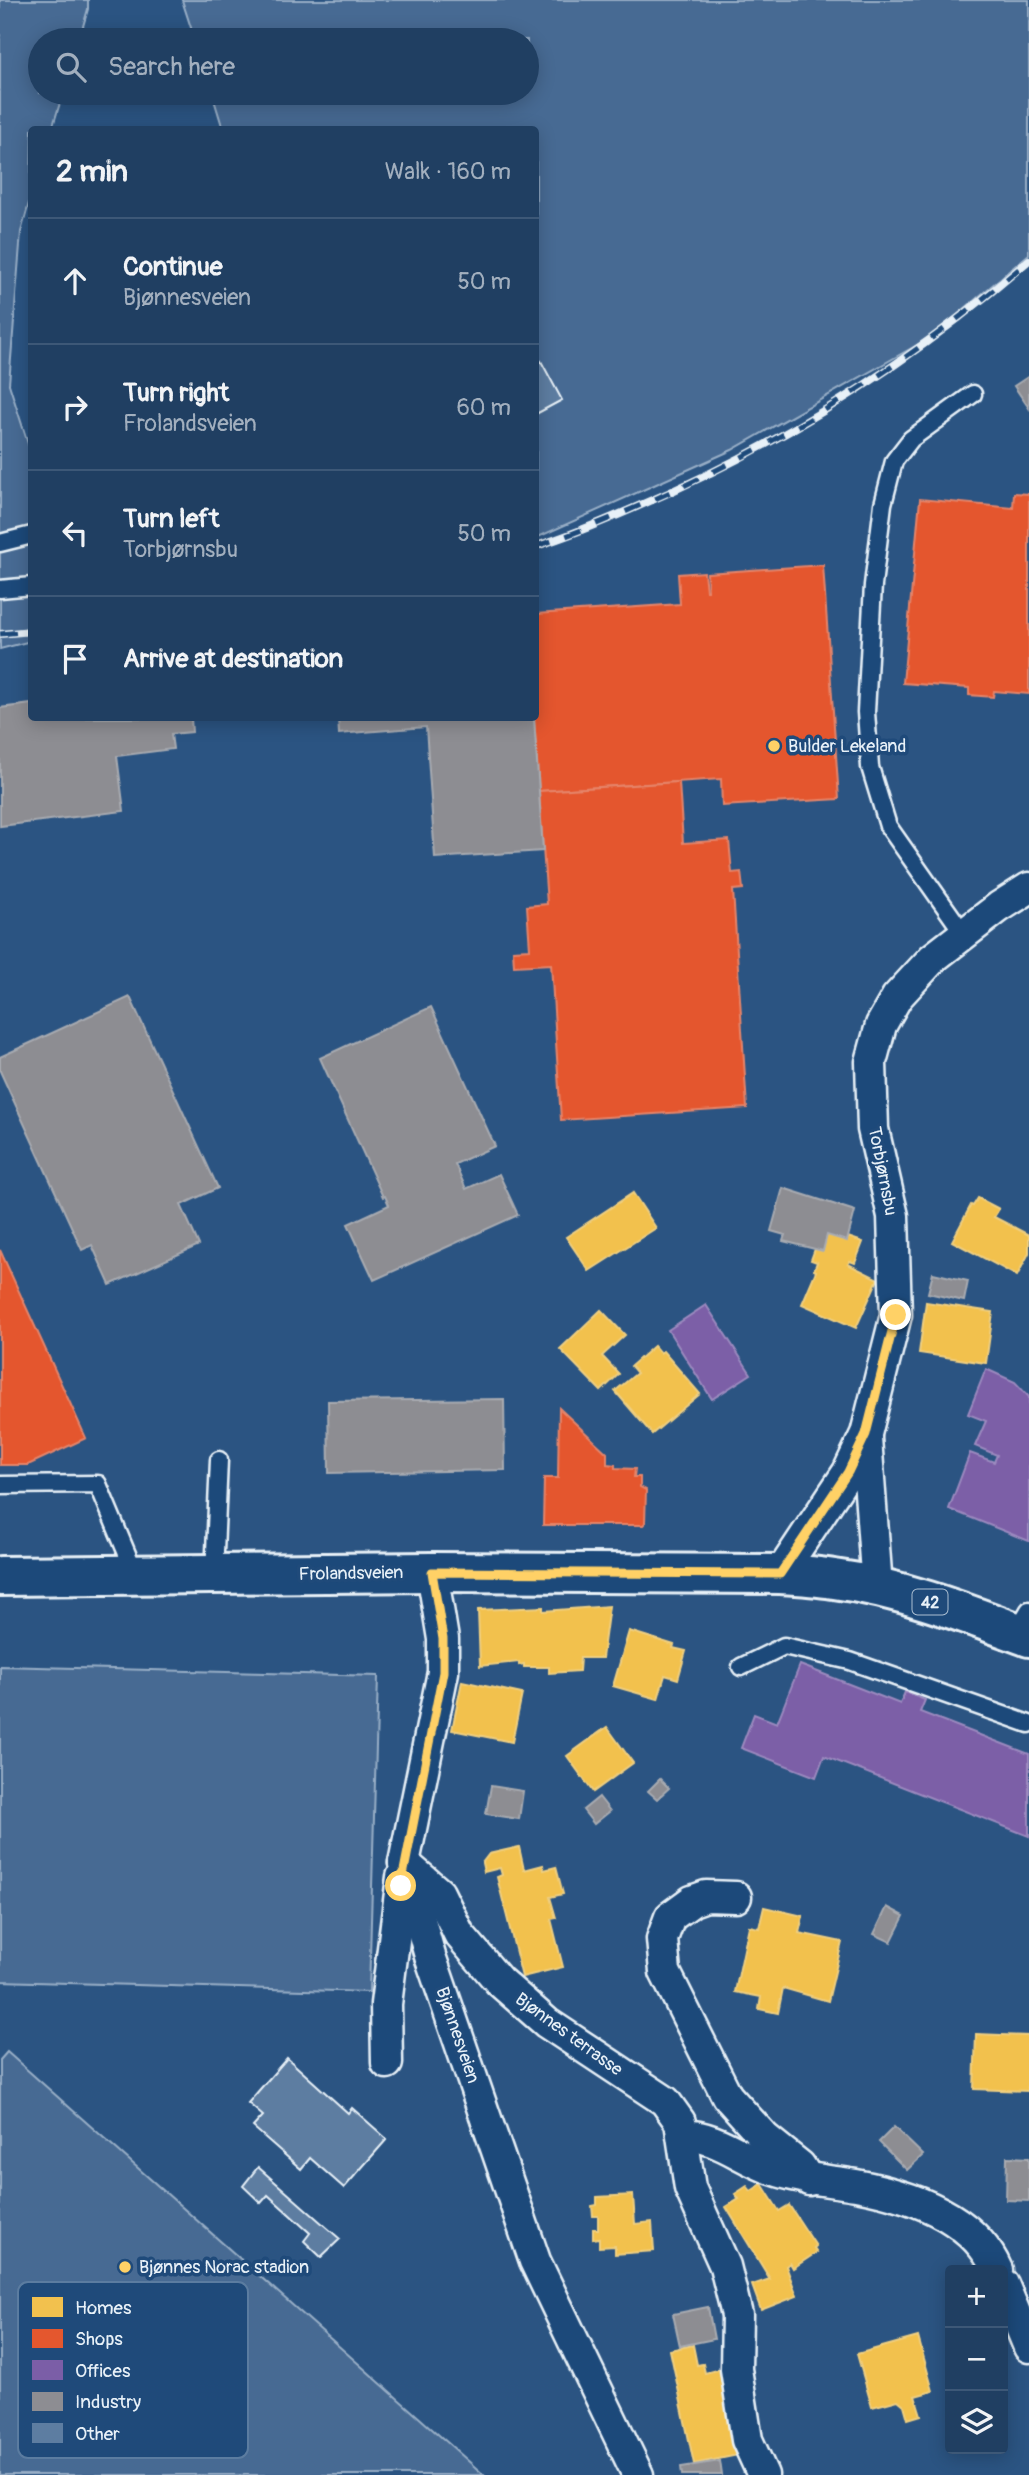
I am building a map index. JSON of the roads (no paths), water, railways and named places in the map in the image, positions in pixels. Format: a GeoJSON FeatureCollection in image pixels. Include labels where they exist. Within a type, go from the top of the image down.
{"type":"FeatureCollection","features":[{"type":"Feature","properties":{"kind":"main road","name":"Frolandsveien"},"geometry":{"type":"LineString","coordinates":[[0,1576],[432,1572],[780,1574],[828,1578],[877,1587]]}},
{"type":"Feature","properties":{"kind":"main road","name":"42"},"geometry":{"type":"LineString","coordinates":[[877,1587],[1025,1626]]}},
{"type":"Feature","properties":{"kind":"street","name":"Torbjørnsbu"},"geometry":{"type":"LineString","coordinates":[[780,1574],[848,1472],[866,1434],[896,1315],[893,1216],[873,1129],[871,1062],[881,1025],[897,997],[933,958],[999,907],[1029,888]]}},
{"type":"Feature","properties":{"kind":"street","name":"Torbjørnsbu"},"geometry":{"type":"LineString","coordinates":[[866,1434],[877,1587]]}},
{"type":"Feature","properties":{"kind":"street","name":"Bjønnesveien"},"geometry":{"type":"LineString","coordinates":[[432,1572],[443,1639],[443,1672],[404,1863],[430,1955],[535,2262],[638,2475]]}},
{"type":"Feature","properties":{"kind":"street"},"geometry":{"type":"LineString","coordinates":[[387,2063],[386,2004],[404,1863]]}},
{"type":"Feature","properties":{"kind":"street","name":"Bjønnes terrasse"},"geometry":{"type":"LineString","coordinates":[[404,1863],[439,1893],[459,1934],[499,1981],[547,2023],[665,2101],[680,2122],[690,2188],[726,2266],[737,2315],[736,2369],[747,2440],[763,2475]]}},
{"type":"Feature","properties":{"kind":"street"},"geometry":{"type":"LineString","coordinates":[[736,1897],[706,1896],[692,1901],[670,1917],[662,1939],[665,1972],[727,2096],[765,2138],[800,2166],[809,2180]]}},
{"type":"Feature","properties":{"kind":"street"},"geometry":{"type":"LineString","coordinates":[[683,2136],[702,2136],[771,2169],[809,2180],[855,2185],[909,2198],[948,2216],[979,2239],[994,2265]]}},
{"type":"Feature","properties":{"kind":"street"},"geometry":{"type":"LineString","coordinates":[[1008,2296],[1029,2347]]}},
{"type":"Feature","properties":{"kind":"lane"},"geometry":{"type":"LineString","coordinates":[[964,933],[888,826],[870,767],[866,712],[873,585],[883,504],[894,461],[911,439],[973,394]]}},
{"type":"Feature","properties":{"kind":"lane"},"geometry":{"type":"LineString","coordinates":[[0,543],[28,536]]}},
{"type":"Feature","properties":{"kind":"lane"},"geometry":{"type":"LineString","coordinates":[[0,589],[28,586]]}},
{"type":"Feature","properties":{"kind":"lane"},"geometry":{"type":"LineString","coordinates":[[214,1575],[219,1460]]}},
{"type":"Feature","properties":{"kind":"lane"},"geometry":{"type":"LineString","coordinates":[[0,1485],[97,1484],[136,1575]]}},
{"type":"Feature","properties":{"kind":"lane"},"geometry":{"type":"LineString","coordinates":[[741,1667],[784,1646],[850,1661],[1029,1724]]}},
{"type":"Feature","properties":{"kind":"railway"},"geometry":{"type":"LineString","coordinates":[[539,545],[598,524],[687,484],[791,430],[841,400],[938,334],[1029,260]]}},
{"type":"Feature","properties":{"kind":"railway"},"geometry":{"type":"LineString","coordinates":[[0,634],[28,631]]}},
{"type":"Feature","properties":{"kind":"place","name":"Bulder Lekeland"},"geometry":{"type":"Point","coordinates":[774,746]}},
{"type":"Feature","properties":{"kind":"place","name":"Bjønnes Norac stadion"},"geometry":{"type":"Point","coordinates":[125,2267]}}]}
